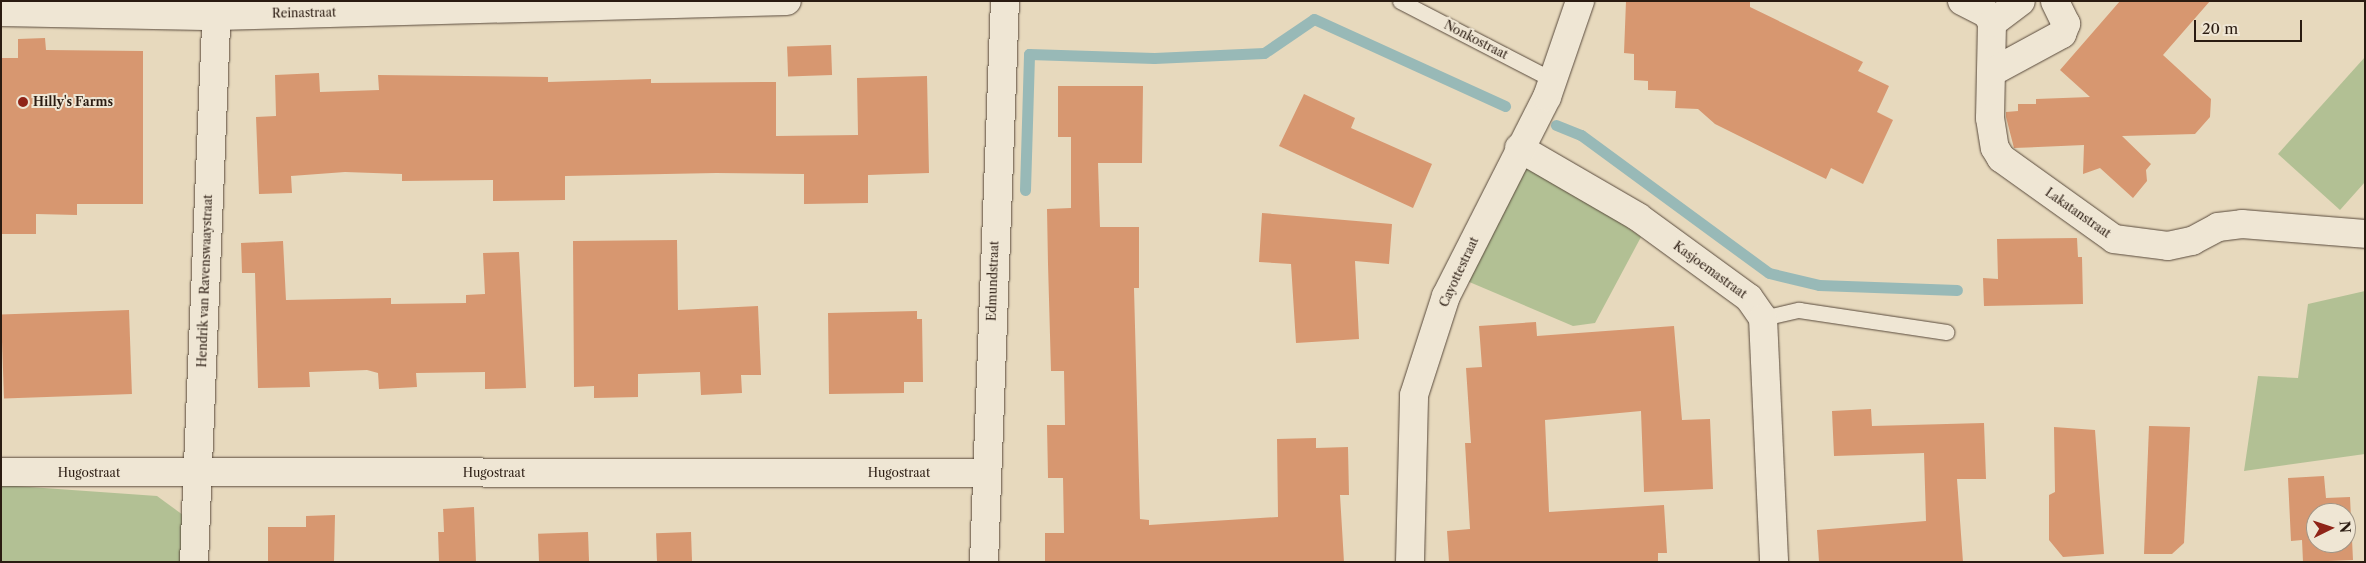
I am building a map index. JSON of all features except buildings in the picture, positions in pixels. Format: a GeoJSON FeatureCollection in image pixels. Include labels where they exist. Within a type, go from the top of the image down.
{"type":"FeatureCollection","features":[{"type":"Feature","properties":{"kind":"street","name":"Reinastraat"},"geometry":{"type":"LineString","coordinates":[[1,12],[787,1]]}},
{"type":"Feature","properties":{"kind":"street","name":"Edmundstraat"},"geometry":{"type":"LineString","coordinates":[[984,562],[1005,1]]}},
{"type":"Feature","properties":{"kind":"street","name":"Cayottestraat"},"geometry":{"type":"LineString","coordinates":[[1410,562],[1414,394],[1446,296],[1552,80],[1580,1]]}},
{"type":"Feature","properties":{"kind":"street"},"geometry":{"type":"LineString","coordinates":[[1962,1],[1987,14],[1992,23],[2021,1]]}},
{"type":"Feature","properties":{"kind":"street"},"geometry":{"type":"LineString","coordinates":[[1992,72],[2062,34],[2066,24],[2055,1]]}},
{"type":"Feature","properties":{"kind":"street","name":"Hendrik van Ravenswaaystraat"},"geometry":{"type":"LineString","coordinates":[[194,562],[217,8]]}},
{"type":"Feature","properties":{"kind":"street","name":"Lakatanstraat"},"geometry":{"type":"LineString","coordinates":[[1992,23],[1990,118],[1995,148],[2002,158],[2114,239],[2168,246],[2192,241],[2218,227],[2242,224],[2365,234]]}},
{"type":"Feature","properties":{"kind":"street","name":"Kasjoemastraat"},"geometry":{"type":"LineString","coordinates":[[1519,148],[1638,217],[1749,298],[1763,318]]}},
{"type":"Feature","properties":{"kind":"street"},"geometry":{"type":"LineString","coordinates":[[1763,318],[1774,562]]}},
{"type":"Feature","properties":{"kind":"street","name":"Hugostraat"},"geometry":{"type":"LineString","coordinates":[[1,472],[197,474],[987,473]]}},
{"type":"Feature","properties":{"kind":"lane","name":"Nonkostraat"},"geometry":{"type":"LineString","coordinates":[[1400,1],[1552,80]]}},
{"type":"Feature","properties":{"kind":"lane"},"geometry":{"type":"LineString","coordinates":[[1763,318],[1799,310],[1946,332]]}},
{"type":"Feature","properties":{"kind":"green space"},"geometry":{"type":"Polygon","coordinates":[[[2365,57],[2365,182],[2340,210],[2278,154],[2365,57]]]}},
{"type":"Feature","properties":{"kind":"green space"},"geometry":{"type":"Polygon","coordinates":[[[1540,166],[1641,237],[1595,323],[1573,326],[1467,281],[1520,174],[1527,167],[1540,166]]]}},
{"type":"Feature","properties":{"kind":"green space"},"geometry":{"type":"Polygon","coordinates":[[[2365,291],[2365,454],[2244,471],[2258,376],[2298,378],[2308,304],[2365,291]]]}},
{"type":"Feature","properties":{"kind":"green space"},"geometry":{"type":"Polygon","coordinates":[[[1,485],[157,496],[183,515],[187,562],[1,562],[1,485]]]}},
{"type":"Feature","properties":{"kind":"waterway"},"geometry":{"type":"LineString","coordinates":[[1025,190],[1029,54],[1154,58],[1264,53],[1314,19],[1505,106]]}},
{"type":"Feature","properties":{"kind":"waterway"},"geometry":{"type":"LineString","coordinates":[[1556,125],[1581,135],[1769,273],[1819,285],[1957,290]]}},
{"type":"Feature","properties":{"kind":"place","name":"Hilly's Farms"},"geometry":{"type":"Point","coordinates":[23,102]}}]}
